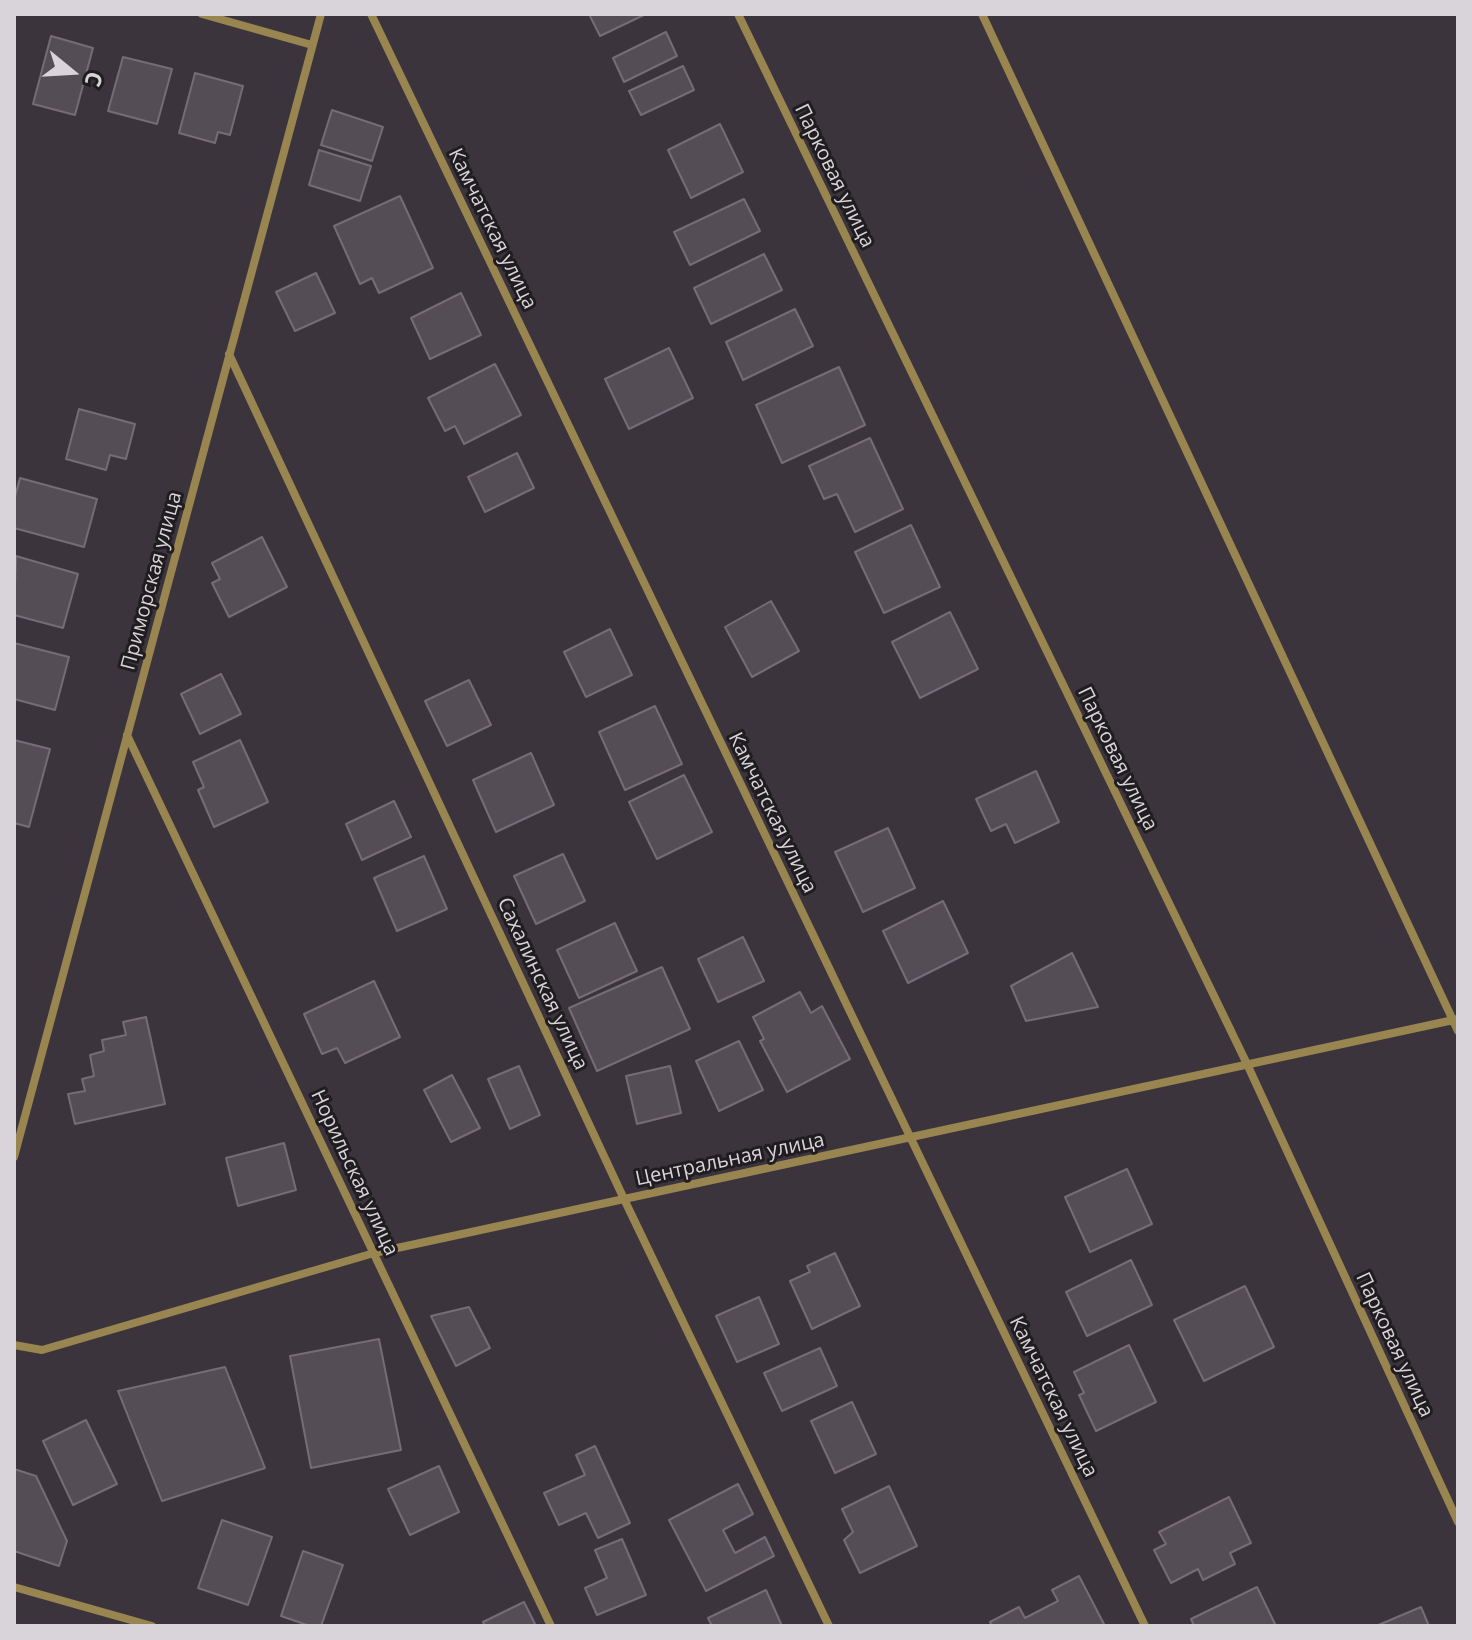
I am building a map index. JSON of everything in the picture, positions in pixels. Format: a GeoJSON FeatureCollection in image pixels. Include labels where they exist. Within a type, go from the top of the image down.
{"type":"FeatureCollection","features":[{"type":"Feature","properties":{"kind":"street"},"geometry":{"type":"LineString","coordinates":[[202,14],[312,45]]}},
{"type":"Feature","properties":{"kind":"street","name":"Приморская улица"},"geometry":{"type":"LineString","coordinates":[[14,1157],[321,14]]}},
{"type":"Feature","properties":{"kind":"street","name":"Камчатская улица"},"geometry":{"type":"LineString","coordinates":[[371,14],[1145,1626]]}},
{"type":"Feature","properties":{"kind":"street","name":"Парковая улица"},"geometry":{"type":"LineString","coordinates":[[738,14],[1247,1064],[1458,1522]]}},
{"type":"Feature","properties":{"kind":"street"},"geometry":{"type":"LineString","coordinates":[[982,14],[1458,1031]]}},
{"type":"Feature","properties":{"kind":"street","name":"Сахалинская улица"},"geometry":{"type":"LineString","coordinates":[[229,354],[624,1199],[829,1626]]}},
{"type":"Feature","properties":{"kind":"street","name":"Норильская улица"},"geometry":{"type":"LineString","coordinates":[[127,735],[551,1626]]}},
{"type":"Feature","properties":{"kind":"street","name":"Центральная улица"},"geometry":{"type":"LineString","coordinates":[[14,1345],[42,1350],[374,1253],[1455,1019]]}},
{"type":"Feature","properties":{"kind":"street"},"geometry":{"type":"LineString","coordinates":[[14,1587],[152,1626]]}},
{"type":"Feature","properties":{"kind":"building"},"geometry":{"type":"Polygon","coordinates":[[[589,14],[646,14],[600,36],[589,14]]]}},
{"type":"Feature","properties":{"kind":"building"},"geometry":{"type":"Polygon","coordinates":[[[666,32],[677,56],[624,82],[613,58],[666,32]]]}},
{"type":"Feature","properties":{"kind":"building"},"geometry":{"type":"Polygon","coordinates":[[[51,36],[93,48],[75,115],[33,104],[51,36]]]}},
{"type":"Feature","properties":{"kind":"building"},"geometry":{"type":"Polygon","coordinates":[[[123,57],[172,69],[157,124],[108,111],[123,57]]]}},
{"type":"Feature","properties":{"kind":"building"},"geometry":{"type":"Polygon","coordinates":[[[683,66],[694,90],[641,115],[629,91],[683,66]]]}},
{"type":"Feature","properties":{"kind":"building"},"geometry":{"type":"Polygon","coordinates":[[[195,73],[243,86],[230,135],[218,132],[215,143],[179,133],[195,73]]]}},
{"type":"Feature","properties":{"kind":"building"},"geometry":{"type":"Polygon","coordinates":[[[332,110],[383,127],[372,161],[321,145],[332,110]]]}},
{"type":"Feature","properties":{"kind":"building"},"geometry":{"type":"Polygon","coordinates":[[[720,124],[743,172],[691,198],[668,150],[720,124]]]}},
{"type":"Feature","properties":{"kind":"building"},"geometry":{"type":"Polygon","coordinates":[[[319,150],[371,166],[360,201],[309,185],[319,150]]]}},
{"type":"Feature","properties":{"kind":"building"},"geometry":{"type":"Polygon","coordinates":[[[400,196],[433,268],[379,293],[372,278],[360,284],[334,226],[400,196]]]}},
{"type":"Feature","properties":{"kind":"building"},"geometry":{"type":"Polygon","coordinates":[[[744,199],[760,231],[690,265],[674,232],[744,199]]]}},
{"type":"Feature","properties":{"kind":"building"},"geometry":{"type":"Polygon","coordinates":[[[764,254],[782,290],[711,324],[694,288],[764,254]]]}},
{"type":"Feature","properties":{"kind":"building"},"geometry":{"type":"Polygon","coordinates":[[[316,273],[335,313],[295,331],[276,292],[316,273]]]}},
{"type":"Feature","properties":{"kind":"building"},"geometry":{"type":"Polygon","coordinates":[[[461,293],[481,335],[430,359],[411,318],[461,293]]]}},
{"type":"Feature","properties":{"kind":"building"},"geometry":{"type":"Polygon","coordinates":[[[795,309],[813,346],[743,380],[726,342],[795,309]]]}},
{"type":"Feature","properties":{"kind":"building"},"geometry":{"type":"Polygon","coordinates":[[[669,348],[693,398],[629,429],[605,379],[669,348]]]}},
{"type":"Feature","properties":{"kind":"building"},"geometry":{"type":"Polygon","coordinates":[[[495,364],[521,415],[464,444],[455,426],[445,431],[428,398],[495,364]]]}},
{"type":"Feature","properties":{"kind":"building"},"geometry":{"type":"Polygon","coordinates":[[[839,367],[865,425],[782,463],[756,405],[839,367]]]}},
{"type":"Feature","properties":{"kind":"building"},"geometry":{"type":"Polygon","coordinates":[[[79,409],[135,424],[126,459],[110,455],[106,470],[66,459],[79,409]]]}},
{"type":"Feature","properties":{"kind":"building"},"geometry":{"type":"Polygon","coordinates":[[[870,438],[903,509],[855,532],[837,494],[824,499],[809,466],[870,438]]]}},
{"type":"Feature","properties":{"kind":"building"},"geometry":{"type":"Polygon","coordinates":[[[517,453],[534,488],[485,512],[468,477],[517,453]]]}},
{"type":"Feature","properties":{"kind":"building"},"geometry":{"type":"Polygon","coordinates":[[[20,478],[97,499],[84,547],[14,528],[14,500],[20,478]]]}},
{"type":"Feature","properties":{"kind":"building"},"geometry":{"type":"Polygon","coordinates":[[[911,525],[940,587],[884,613],[855,552],[911,525]]]}},
{"type":"Feature","properties":{"kind":"building"},"geometry":{"type":"Polygon","coordinates":[[[262,537],[287,587],[229,617],[212,583],[220,579],[212,563],[262,537]]]}},
{"type":"Feature","properties":{"kind":"building"},"geometry":{"type":"Polygon","coordinates":[[[16,556],[78,574],[63,628],[14,615],[16,556]]]}},
{"type":"Feature","properties":{"kind":"building"},"geometry":{"type":"Polygon","coordinates":[[[771,601],[799,651],[752,677],[725,627],[771,601]]]}},
{"type":"Feature","properties":{"kind":"building"},"geometry":{"type":"Polygon","coordinates":[[[950,612],[978,669],[920,698],[892,642],[950,612]]]}},
{"type":"Feature","properties":{"kind":"building"},"geometry":{"type":"Polygon","coordinates":[[[610,629],[632,675],[586,697],[564,652],[610,629]]]}},
{"type":"Feature","properties":{"kind":"building"},"geometry":{"type":"Polygon","coordinates":[[[14,643],[69,657],[55,710],[14,699],[14,643]]]}},
{"type":"Feature","properties":{"kind":"building"},"geometry":{"type":"Polygon","coordinates":[[[221,674],[241,714],[200,734],[181,694],[221,674]]]}},
{"type":"Feature","properties":{"kind":"building"},"geometry":{"type":"Polygon","coordinates":[[[469,680],[491,725],[447,746],[425,701],[469,680]]]}},
{"type":"Feature","properties":{"kind":"building"},"geometry":{"type":"Polygon","coordinates":[[[655,706],[682,764],[625,790],[599,732],[655,706]]]}},
{"type":"Feature","properties":{"kind":"building"},"geometry":{"type":"Polygon","coordinates":[[[14,740],[50,749],[29,827],[14,823],[14,740]]]}},
{"type":"Feature","properties":{"kind":"building"},"geometry":{"type":"Polygon","coordinates":[[[240,740],[268,802],[214,827],[198,790],[204,787],[193,762],[240,740]]]}},
{"type":"Feature","properties":{"kind":"building"},"geometry":{"type":"Polygon","coordinates":[[[531,753],[554,805],[496,832],[473,780],[531,753]]]}},
{"type":"Feature","properties":{"kind":"building"},"geometry":{"type":"Polygon","coordinates":[[[1036,771],[1059,822],[1015,843],[1006,824],[991,831],[976,799],[1036,771]]]}},
{"type":"Feature","properties":{"kind":"building"},"geometry":{"type":"Polygon","coordinates":[[[684,775],[712,832],[657,859],[629,802],[684,775]]]}},
{"type":"Feature","properties":{"kind":"building"},"geometry":{"type":"Polygon","coordinates":[[[394,801],[411,837],[362,860],[346,824],[394,801]]]}},
{"type":"Feature","properties":{"kind":"building"},"geometry":{"type":"Polygon","coordinates":[[[888,828],[915,888],[863,912],[835,852],[888,828]]]}},
{"type":"Feature","properties":{"kind":"building"},"geometry":{"type":"Polygon","coordinates":[[[563,854],[585,901],[536,924],[514,876],[563,854]]]}},
{"type":"Feature","properties":{"kind":"building"},"geometry":{"type":"Polygon","coordinates":[[[424,856],[447,909],[397,931],[374,878],[424,856]]]}},
{"type":"Feature","properties":{"kind":"building"},"geometry":{"type":"Polygon","coordinates":[[[943,901],[968,953],[908,983],[883,931],[943,901]]]}},
{"type":"Feature","properties":{"kind":"building"},"geometry":{"type":"Polygon","coordinates":[[[615,923],[637,971],[579,998],[557,950],[615,923]]]}},
{"type":"Feature","properties":{"kind":"building"},"geometry":{"type":"Polygon","coordinates":[[[743,937],[764,981],[718,1002],[698,959],[743,937]]]}},
{"type":"Feature","properties":{"kind":"building"},"geometry":{"type":"Polygon","coordinates":[[[1072,953],[1098,1007],[1026,1021],[1011,986],[1072,953]]]}},
{"type":"Feature","properties":{"kind":"building"},"geometry":{"type":"Polygon","coordinates":[[[662,967],[690,1029],[597,1071],[569,1008],[662,967]]]}},
{"type":"Feature","properties":{"kind":"building"},"geometry":{"type":"Polygon","coordinates":[[[374,981],[400,1037],[345,1063],[337,1048],[322,1054],[304,1014],[374,981]]]}},
{"type":"Feature","properties":{"kind":"building"},"geometry":{"type":"Polygon","coordinates":[[[800,992],[811,1013],[822,1006],[850,1059],[787,1092],[760,1041],[764,1039],[753,1017],[800,992]]]}},
{"type":"Feature","properties":{"kind":"building"},"geometry":{"type":"Polygon","coordinates":[[[146,1017],[165,1104],[75,1124],[68,1094],[85,1091],[82,1079],[94,1076],[90,1055],[104,1051],[102,1040],[126,1035],[123,1022],[146,1017]]]}},
{"type":"Feature","properties":{"kind":"building"},"geometry":{"type":"Polygon","coordinates":[[[739,1041],[763,1090],[719,1111],[696,1061],[739,1041]]]}},
{"type":"Feature","properties":{"kind":"building"},"geometry":{"type":"Polygon","coordinates":[[[519,1066],[540,1115],[510,1129],[488,1079],[519,1066]]]}},
{"type":"Feature","properties":{"kind":"building"},"geometry":{"type":"Polygon","coordinates":[[[670,1066],[681,1113],[637,1124],[626,1076],[670,1066]]]}},
{"type":"Feature","properties":{"kind":"building"},"geometry":{"type":"Polygon","coordinates":[[[452,1075],[480,1128],[451,1142],[424,1090],[452,1075]]]}},
{"type":"Feature","properties":{"kind":"building"},"geometry":{"type":"Polygon","coordinates":[[[284,1143],[296,1190],[238,1206],[226,1158],[284,1143]]]}},
{"type":"Feature","properties":{"kind":"building"},"geometry":{"type":"Polygon","coordinates":[[[1127,1169],[1152,1224],[1090,1252],[1065,1197],[1127,1169]]]}},
{"type":"Feature","properties":{"kind":"building"},"geometry":{"type":"Polygon","coordinates":[[[835,1253],[860,1306],[812,1329],[790,1281],[810,1272],[807,1266],[835,1253]]]}},
{"type":"Feature","properties":{"kind":"building"},"geometry":{"type":"Polygon","coordinates":[[[1131,1260],[1152,1305],[1087,1336],[1066,1292],[1131,1260]]]}},
{"type":"Feature","properties":{"kind":"building"},"geometry":{"type":"Polygon","coordinates":[[[1245,1286],[1274,1347],[1204,1381],[1174,1320],[1245,1286]]]}},
{"type":"Feature","properties":{"kind":"building"},"geometry":{"type":"Polygon","coordinates":[[[759,1297],[779,1344],[737,1362],[716,1316],[759,1297]]]}},
{"type":"Feature","properties":{"kind":"building"},"geometry":{"type":"Polygon","coordinates":[[[469,1307],[490,1348],[456,1366],[431,1316],[469,1307]]]}},
{"type":"Feature","properties":{"kind":"building"},"geometry":{"type":"Polygon","coordinates":[[[379,1339],[401,1450],[311,1468],[290,1356],[379,1339]]]}},
{"type":"Feature","properties":{"kind":"building"},"geometry":{"type":"Polygon","coordinates":[[[1129,1345],[1156,1402],[1096,1431],[1079,1395],[1084,1393],[1074,1372],[1129,1345]]]}},
{"type":"Feature","properties":{"kind":"building"},"geometry":{"type":"Polygon","coordinates":[[[820,1348],[837,1386],[782,1411],[764,1373],[820,1348]]]}},
{"type":"Feature","properties":{"kind":"building"},"geometry":{"type":"Polygon","coordinates":[[[225,1367],[265,1468],[162,1501],[118,1391],[225,1367]]]}},
{"type":"Feature","properties":{"kind":"building"},"geometry":{"type":"Polygon","coordinates":[[[852,1402],[876,1454],[835,1473],[811,1421],[852,1402]]]}},
{"type":"Feature","properties":{"kind":"building"},"geometry":{"type":"Polygon","coordinates":[[[86,1420],[117,1484],[73,1505],[43,1441],[86,1420]]]}},
{"type":"Feature","properties":{"kind":"building"},"geometry":{"type":"Polygon","coordinates":[[[595,1446],[630,1523],[598,1538],[586,1513],[559,1525],[544,1493],[585,1475],[576,1455],[595,1446]]]}},
{"type":"Feature","properties":{"kind":"building"},"geometry":{"type":"Polygon","coordinates":[[[439,1466],[459,1512],[410,1535],[388,1489],[439,1466]]]}},
{"type":"Feature","properties":{"kind":"building"},"geometry":{"type":"Polygon","coordinates":[[[14,1469],[36,1476],[67,1541],[59,1566],[14,1551],[14,1469]]]}},
{"type":"Feature","properties":{"kind":"building"},"geometry":{"type":"Polygon","coordinates":[[[738,1484],[753,1514],[723,1530],[735,1553],[765,1537],[774,1556],[706,1591],[669,1520],[738,1484]]]}},
{"type":"Feature","properties":{"kind":"building"},"geometry":{"type":"Polygon","coordinates":[[[889,1486],[917,1546],[860,1573],[844,1540],[853,1532],[842,1509],[889,1486]]]}},
{"type":"Feature","properties":{"kind":"building"},"geometry":{"type":"Polygon","coordinates":[[[1229,1497],[1251,1543],[1230,1553],[1235,1564],[1203,1580],[1198,1569],[1171,1583],[1154,1550],[1166,1544],[1159,1532],[1229,1497]]]}},
{"type":"Feature","properties":{"kind":"building"},"geometry":{"type":"Polygon","coordinates":[[[222,1520],[272,1537],[248,1605],[198,1588],[222,1520]]]}},
{"type":"Feature","properties":{"kind":"building"},"geometry":{"type":"Polygon","coordinates":[[[622,1539],[646,1595],[597,1615],[585,1588],[607,1578],[595,1550],[622,1539]]]}},
{"type":"Feature","properties":{"kind":"building"},"geometry":{"type":"Polygon","coordinates":[[[303,1551],[343,1565],[321,1626],[310,1626],[281,1616],[303,1551]]]}},
{"type":"Feature","properties":{"kind":"building"},"geometry":{"type":"Polygon","coordinates":[[[1079,1576],[1105,1626],[992,1626],[990,1622],[1019,1607],[1025,1618],[1058,1601],[1052,1590],[1079,1576]]]}},
{"type":"Feature","properties":{"kind":"building"},"geometry":{"type":"Polygon","coordinates":[[[1257,1587],[1276,1626],[1194,1626],[1191,1619],[1257,1587]]]}},
{"type":"Feature","properties":{"kind":"building"},"geometry":{"type":"Polygon","coordinates":[[[766,1590],[782,1626],[712,1626],[708,1618],[766,1590]]]}},
{"type":"Feature","properties":{"kind":"building"},"geometry":{"type":"Polygon","coordinates":[[[524,1602],[536,1626],[485,1626],[483,1622],[524,1602]]]}},
{"type":"Feature","properties":{"kind":"building"},"geometry":{"type":"Polygon","coordinates":[[[1421,1607],[1429,1626],[1376,1626],[1421,1607]]]}}]}
